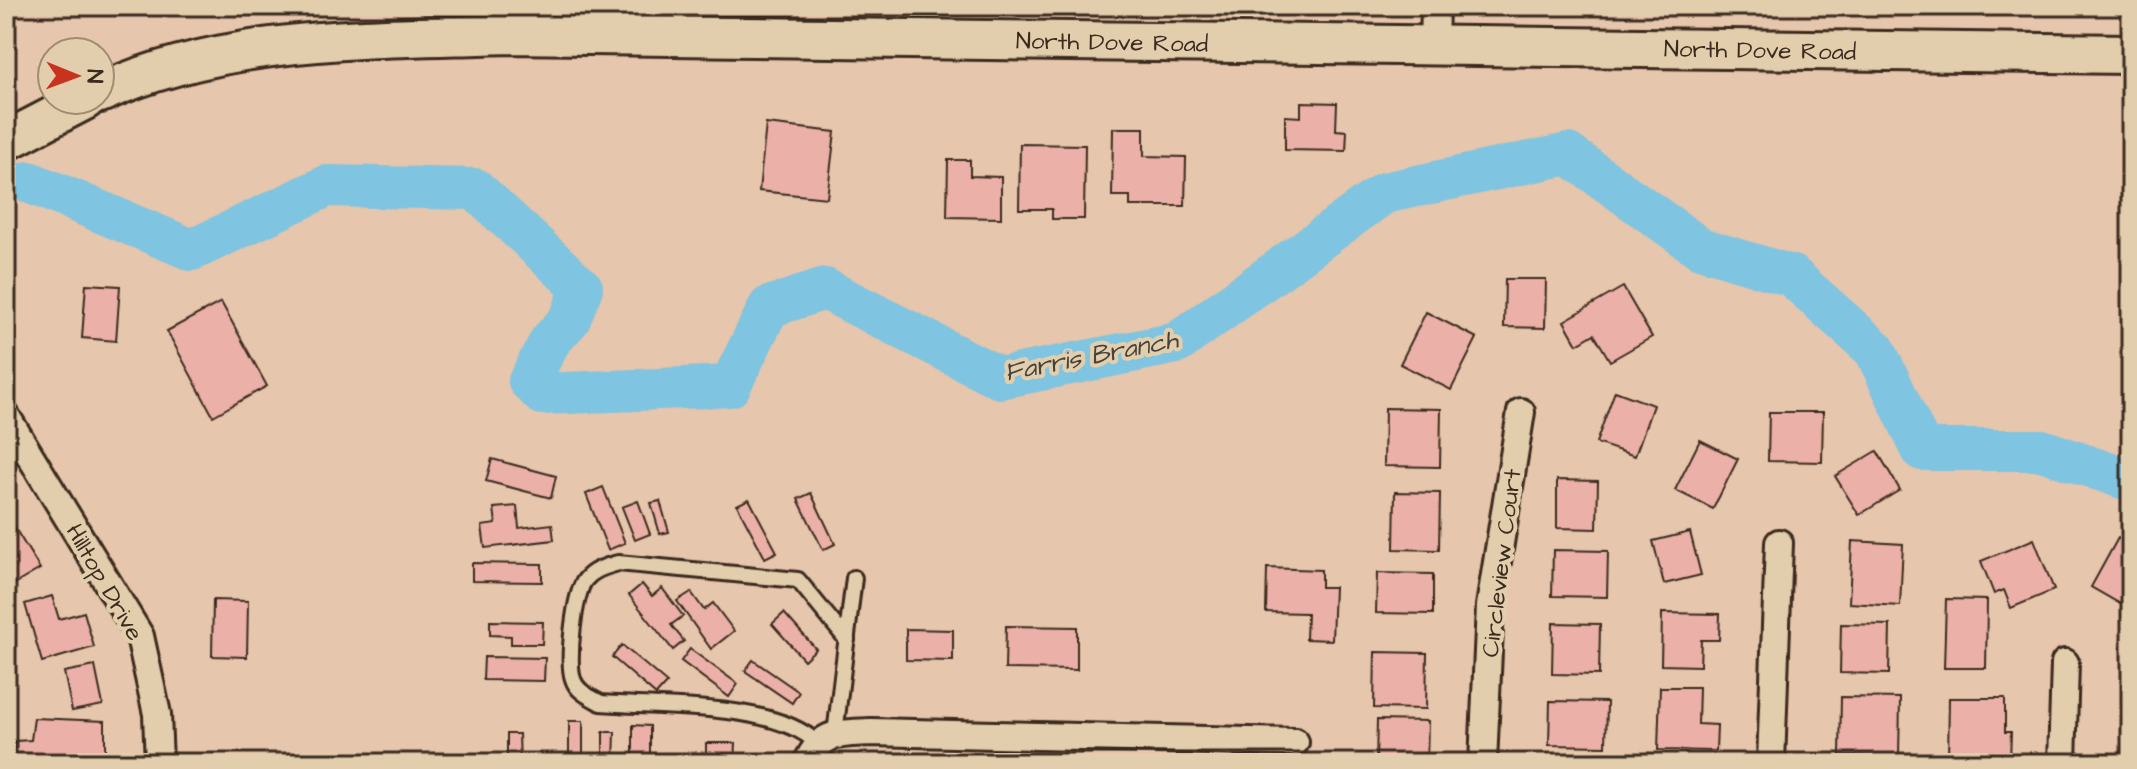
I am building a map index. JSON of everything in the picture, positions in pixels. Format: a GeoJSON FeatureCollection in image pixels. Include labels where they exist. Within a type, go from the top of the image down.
{"type":"FeatureCollection","features":[{"type":"Feature","properties":{"kind":"street"},"geometry":{"type":"LineString","coordinates":[[1434,46],[1435,6]]}},
{"type":"Feature","properties":{"kind":"street","name":"North Dove Road"},"geometry":{"type":"LineString","coordinates":[[116,88],[194,61],[308,42],[508,20],[1434,46],[2131,54]]}},
{"type":"Feature","properties":{"kind":"street"},"geometry":{"type":"LineString","coordinates":[[6,141],[54,116]]}},
{"type":"Feature","properties":{"kind":"street","name":"Circleview Court"},"geometry":{"type":"LineString","coordinates":[[1483,763],[1490,606],[1521,412]]}},
{"type":"Feature","properties":{"kind":"street","name":"Hilltop Drive"},"geometry":{"type":"LineString","coordinates":[[6,416],[140,636],[157,714],[159,763]]}},
{"type":"Feature","properties":{"kind":"street"},"geometry":{"type":"LineString","coordinates":[[1771,763],[1779,543]]}},
{"type":"Feature","properties":{"kind":"street"},"geometry":{"type":"LineString","coordinates":[[2062,763],[2065,663]]}},
{"type":"Feature","properties":{"kind":"street"},"geometry":{"type":"LineString","coordinates":[[817,750],[871,732],[1295,742]]}},
{"type":"Feature","properties":{"kind":"lane"},"geometry":{"type":"LineString","coordinates":[[817,750],[804,730],[756,715],[601,703],[583,694],[573,679],[572,641],[579,593],[583,581],[596,569],[618,563],[798,580],[847,640]]}},
{"type":"Feature","properties":{"kind":"lane"},"geometry":{"type":"LineString","coordinates":[[817,750],[847,640],[854,578]]}},
{"type":"Feature","properties":{"kind":"building"},"geometry":{"type":"Polygon","coordinates":[[[1301,102],[1337,103],[1336,130],[1347,131],[1346,151],[1285,150],[1285,116],[1301,117],[1301,102]]]}},
{"type":"Feature","properties":{"kind":"building"},"geometry":{"type":"Polygon","coordinates":[[[766,124],[835,132],[827,198],[759,191],[766,124]]]}},
{"type":"Feature","properties":{"kind":"building"},"geometry":{"type":"Polygon","coordinates":[[[1113,128],[1144,128],[1144,156],[1186,157],[1185,206],[1130,206],[1130,196],[1112,196],[1113,128]]]}},
{"type":"Feature","properties":{"kind":"building"},"geometry":{"type":"Polygon","coordinates":[[[1020,144],[1085,145],[1084,219],[1052,219],[1052,209],[1019,209],[1020,144]]]}},
{"type":"Feature","properties":{"kind":"building"},"geometry":{"type":"Polygon","coordinates":[[[948,160],[970,160],[970,176],[1001,177],[1001,218],[947,217],[948,160]]]}},
{"type":"Feature","properties":{"kind":"building"},"geometry":{"type":"Polygon","coordinates":[[[1505,279],[1546,279],[1545,328],[1504,327],[1505,279]]]}},
{"type":"Feature","properties":{"kind":"building"},"geometry":{"type":"Polygon","coordinates":[[[86,284],[120,286],[116,341],[82,338],[86,284]]]}},
{"type":"Feature","properties":{"kind":"building"},"geometry":{"type":"Polygon","coordinates":[[[1623,287],[1652,337],[1610,361],[1594,334],[1577,344],[1564,321],[1623,287]]]}},
{"type":"Feature","properties":{"kind":"building"},"geometry":{"type":"Polygon","coordinates":[[[221,302],[267,386],[213,416],[167,331],[221,302]]]}},
{"type":"Feature","properties":{"kind":"building"},"geometry":{"type":"Polygon","coordinates":[[[1426,312],[1477,338],[1451,390],[1400,364],[1426,312]]]}},
{"type":"Feature","properties":{"kind":"building"},"geometry":{"type":"Polygon","coordinates":[[[1615,391],[1653,405],[1635,456],[1596,443],[1615,391]]]}},
{"type":"Feature","properties":{"kind":"building"},"geometry":{"type":"Polygon","coordinates":[[[1385,408],[1441,409],[1440,467],[1384,466],[1385,408]]]}},
{"type":"Feature","properties":{"kind":"building"},"geometry":{"type":"Polygon","coordinates":[[[1769,412],[1823,412],[1822,462],[1768,461],[1769,412]]]}},
{"type":"Feature","properties":{"kind":"building"},"geometry":{"type":"Polygon","coordinates":[[[1700,440],[1738,459],[1713,509],[1675,490],[1700,440]]]}},
{"type":"Feature","properties":{"kind":"building"},"geometry":{"type":"Polygon","coordinates":[[[1877,451],[1900,490],[1859,515],[1835,476],[1877,451]]]}},
{"type":"Feature","properties":{"kind":"building"},"geometry":{"type":"Polygon","coordinates":[[[492,459],[556,476],[551,498],[486,481],[492,459]]]}},
{"type":"Feature","properties":{"kind":"building"},"geometry":{"type":"Polygon","coordinates":[[[1557,480],[1598,481],[1597,529],[1557,528],[1557,480]]]}},
{"type":"Feature","properties":{"kind":"building"},"geometry":{"type":"Polygon","coordinates":[[[603,487],[625,543],[608,550],[586,494],[603,487]]]}},
{"type":"Feature","properties":{"kind":"building"},"geometry":{"type":"Polygon","coordinates":[[[1395,492],[1440,493],[1439,550],[1394,549],[1395,492]]]}},
{"type":"Feature","properties":{"kind":"building"},"geometry":{"type":"Polygon","coordinates":[[[811,493],[835,544],[823,550],[798,499],[811,493]]]}},
{"type":"Feature","properties":{"kind":"building"},"geometry":{"type":"Polygon","coordinates":[[[749,499],[777,552],[765,558],[737,505],[749,499]]]}},
{"type":"Feature","properties":{"kind":"building"},"geometry":{"type":"Polygon","coordinates":[[[638,501],[650,534],[635,540],[622,507],[638,501]]]}},
{"type":"Feature","properties":{"kind":"building"},"geometry":{"type":"Polygon","coordinates":[[[660,501],[669,532],[660,534],[651,503],[660,501]]]}},
{"type":"Feature","properties":{"kind":"building"},"geometry":{"type":"Polygon","coordinates":[[[517,506],[519,528],[552,524],[554,540],[485,548],[482,526],[496,524],[494,508],[517,506]]]}},
{"type":"Feature","properties":{"kind":"building"},"geometry":{"type":"Polygon","coordinates":[[[6,518],[40,569],[6,589],[6,518]]]}},
{"type":"Feature","properties":{"kind":"building"},"geometry":{"type":"Polygon","coordinates":[[[1690,532],[1701,575],[1664,584],[1653,541],[1690,532]]]}},
{"type":"Feature","properties":{"kind":"building"},"geometry":{"type":"Polygon","coordinates":[[[2118,538],[2131,546],[2131,610],[2091,587],[2118,538]]]}},
{"type":"Feature","properties":{"kind":"building"},"geometry":{"type":"Polygon","coordinates":[[[2034,539],[2054,590],[2011,608],[2004,590],[1994,594],[1981,561],[2034,539]]]}},
{"type":"Feature","properties":{"kind":"building"},"geometry":{"type":"Polygon","coordinates":[[[1852,541],[1903,544],[1900,606],[1849,603],[1852,541]]]}},
{"type":"Feature","properties":{"kind":"building"},"geometry":{"type":"Polygon","coordinates":[[[1553,550],[1608,551],[1607,597],[1552,596],[1553,550]]]}},
{"type":"Feature","properties":{"kind":"building"},"geometry":{"type":"Polygon","coordinates":[[[472,563],[542,564],[542,582],[472,581],[472,563]]]}},
{"type":"Feature","properties":{"kind":"building"},"geometry":{"type":"Polygon","coordinates":[[[1267,568],[1321,570],[1321,587],[1334,587],[1332,640],[1306,639],[1307,613],[1266,612],[1267,568]]]}},
{"type":"Feature","properties":{"kind":"building"},"geometry":{"type":"Polygon","coordinates":[[[1377,573],[1433,574],[1433,614],[1376,613],[1377,573]]]}},
{"type":"Feature","properties":{"kind":"building"},"geometry":{"type":"Polygon","coordinates":[[[642,584],[652,596],[662,588],[683,616],[671,625],[684,641],[673,650],[629,595],[642,584]]]}},
{"type":"Feature","properties":{"kind":"building"},"geometry":{"type":"Polygon","coordinates":[[[691,592],[704,610],[713,603],[734,631],[711,649],[677,601],[691,592]]]}},
{"type":"Feature","properties":{"kind":"building"},"geometry":{"type":"Polygon","coordinates":[[[52,596],[59,619],[84,612],[94,647],[42,662],[25,604],[52,596]]]}},
{"type":"Feature","properties":{"kind":"building"},"geometry":{"type":"Polygon","coordinates":[[[1946,599],[1987,600],[1986,668],[1944,668],[1946,599]]]}},
{"type":"Feature","properties":{"kind":"building"},"geometry":{"type":"Polygon","coordinates":[[[213,600],[248,601],[247,657],[212,656],[213,600]]]}},
{"type":"Feature","properties":{"kind":"building"},"geometry":{"type":"Polygon","coordinates":[[[784,613],[816,649],[804,660],[772,624],[784,613]]]}},
{"type":"Feature","properties":{"kind":"building"},"geometry":{"type":"Polygon","coordinates":[[[1662,613],[1720,614],[1719,640],[1701,640],[1700,666],[1661,665],[1662,613]]]}},
{"type":"Feature","properties":{"kind":"building"},"geometry":{"type":"Polygon","coordinates":[[[490,621],[543,622],[542,644],[511,644],[511,636],[490,635],[490,621]]]}},
{"type":"Feature","properties":{"kind":"building"},"geometry":{"type":"Polygon","coordinates":[[[1553,623],[1600,624],[1599,675],[1552,674],[1553,623]]]}},
{"type":"Feature","properties":{"kind":"building"},"geometry":{"type":"Polygon","coordinates":[[[1841,624],[1890,625],[1889,674],[1840,673],[1841,624]]]}},
{"type":"Feature","properties":{"kind":"building"},"geometry":{"type":"Polygon","coordinates":[[[1006,626],[1077,627],[1077,670],[1005,669],[1006,626]]]}},
{"type":"Feature","properties":{"kind":"building"},"geometry":{"type":"Polygon","coordinates":[[[906,629],[953,630],[953,661],[906,660],[906,629]]]}},
{"type":"Feature","properties":{"kind":"building"},"geometry":{"type":"Polygon","coordinates":[[[622,645],[667,683],[656,695],[612,657],[622,645]]]}},
{"type":"Feature","properties":{"kind":"building"},"geometry":{"type":"Polygon","coordinates":[[[690,649],[738,684],[729,697],[681,661],[690,649]]]}},
{"type":"Feature","properties":{"kind":"building"},"geometry":{"type":"Polygon","coordinates":[[[1375,652],[1427,653],[1426,709],[1374,708],[1375,652]]]}},
{"type":"Feature","properties":{"kind":"building"},"geometry":{"type":"Polygon","coordinates":[[[484,657],[545,658],[544,681],[483,680],[484,657]]]}},
{"type":"Feature","properties":{"kind":"building"},"geometry":{"type":"Polygon","coordinates":[[[753,660],[799,692],[792,703],[745,671],[753,660]]]}},
{"type":"Feature","properties":{"kind":"building"},"geometry":{"type":"Polygon","coordinates":[[[95,666],[103,705],[72,711],[64,672],[95,666]]]}},
{"type":"Feature","properties":{"kind":"building"},"geometry":{"type":"Polygon","coordinates":[[[1660,687],[1699,687],[1698,724],[1717,725],[1716,751],[1658,750],[1660,687]]]}},
{"type":"Feature","properties":{"kind":"building"},"geometry":{"type":"Polygon","coordinates":[[[1841,697],[1900,698],[1899,756],[1840,755],[1841,697]]]}},
{"type":"Feature","properties":{"kind":"building"},"geometry":{"type":"Polygon","coordinates":[[[1949,698],[2005,698],[2005,732],[2011,732],[2010,760],[1948,760],[1949,698]]]}},
{"type":"Feature","properties":{"kind":"building"},"geometry":{"type":"Polygon","coordinates":[[[1550,701],[1607,702],[1606,746],[1549,745],[1550,701]]]}},
{"type":"Feature","properties":{"kind":"building"},"geometry":{"type":"Polygon","coordinates":[[[34,718],[105,721],[105,763],[14,763],[15,741],[31,740],[34,718]]]}},
{"type":"Feature","properties":{"kind":"building"},"geometry":{"type":"Polygon","coordinates":[[[1377,720],[1428,721],[1427,763],[1376,763],[1377,720]]]}},
{"type":"Feature","properties":{"kind":"building"},"geometry":{"type":"Polygon","coordinates":[[[569,721],[583,721],[583,763],[569,763],[569,721]]]}},
{"type":"Feature","properties":{"kind":"building"},"geometry":{"type":"Polygon","coordinates":[[[633,725],[650,726],[650,763],[633,763],[633,725]]]}},
{"type":"Feature","properties":{"kind":"building"},"geometry":{"type":"Polygon","coordinates":[[[603,732],[615,732],[614,763],[603,763],[603,732]]]}},
{"type":"Feature","properties":{"kind":"building"},"geometry":{"type":"Polygon","coordinates":[[[507,734],[519,734],[520,763],[507,763],[507,734]]]}},
{"type":"Feature","properties":{"kind":"building"},"geometry":{"type":"Polygon","coordinates":[[[706,743],[736,743],[735,763],[706,763],[706,743]]]}},
{"type":"Feature","properties":{"kind":"waterway","name":"Farris Branch"},"geometry":{"type":"LineString","coordinates":[[29,182],[192,250],[327,186],[475,189],[582,288],[570,319],[550,341],[529,381],[542,394],[730,386],[769,307],[825,289],[1000,378],[1177,343],[1384,193],[1568,154],[1700,248],[1792,276],[1875,350],[1922,450],[2042,450],[2131,481]]}}]}
